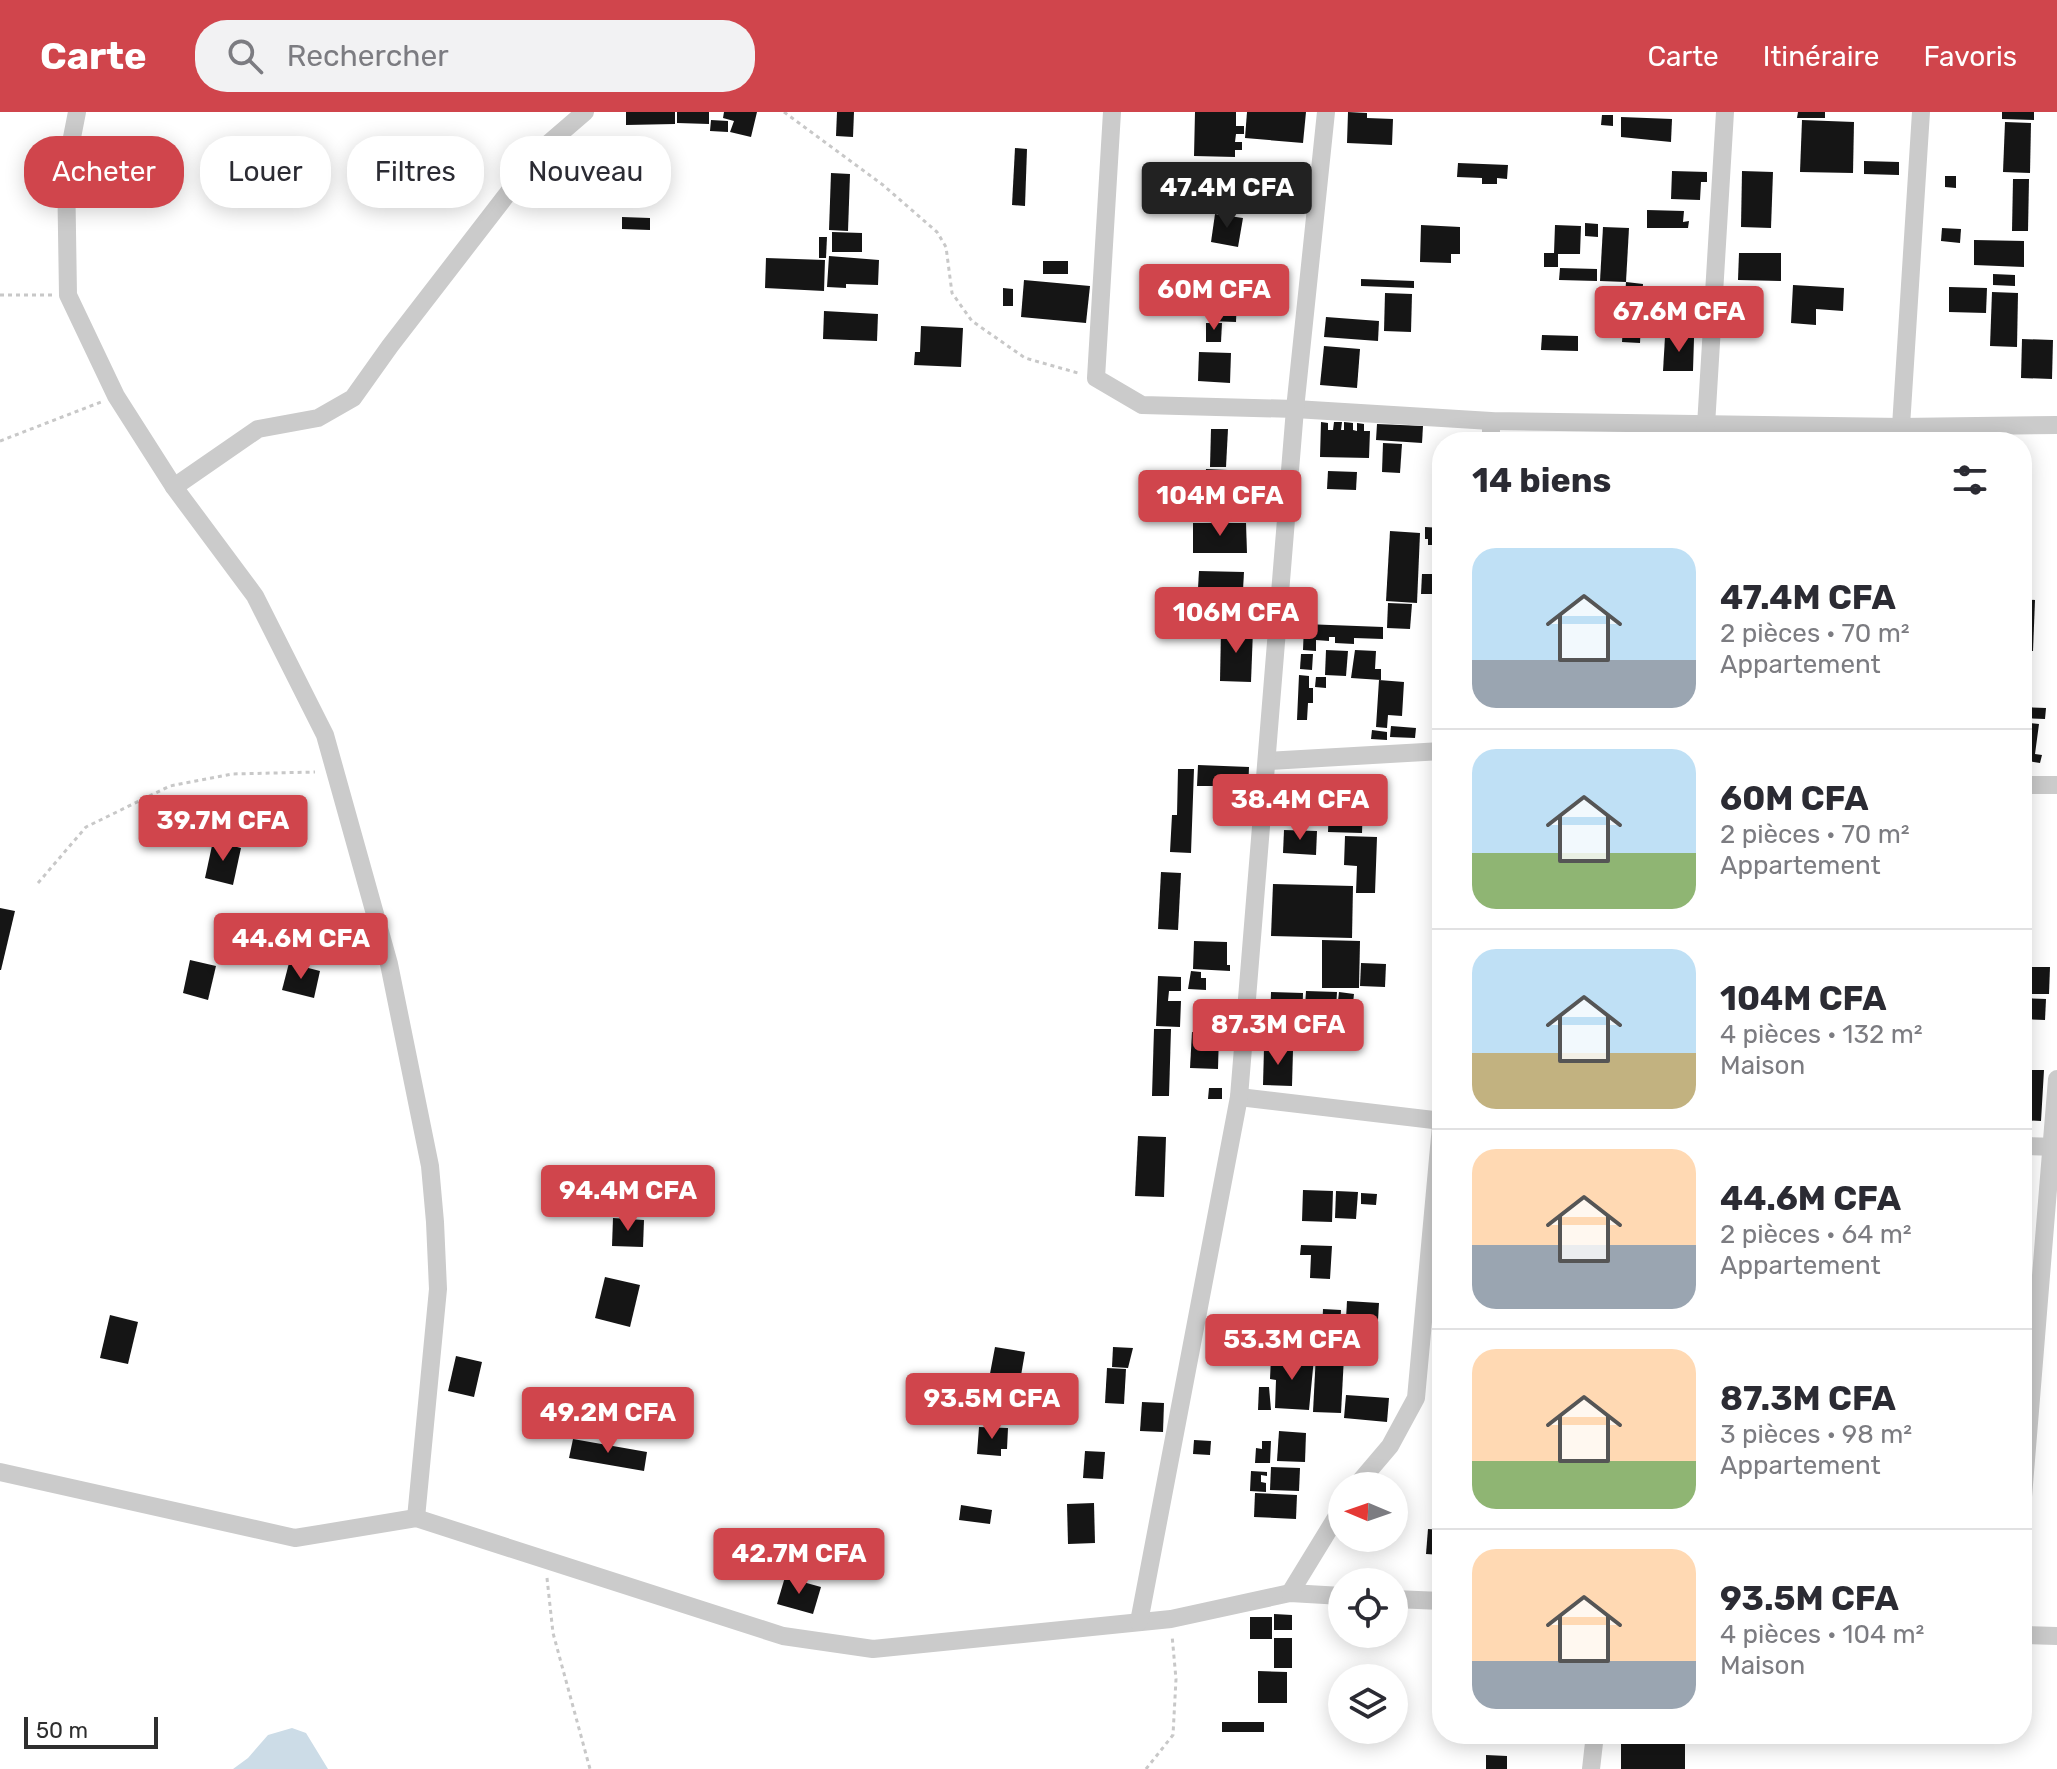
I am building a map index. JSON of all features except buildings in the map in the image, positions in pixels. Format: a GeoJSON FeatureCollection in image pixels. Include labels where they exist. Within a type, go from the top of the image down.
{"type":"FeatureCollection","features":[{"type":"Feature","properties":{"kind":"street"},"geometry":{"type":"LineString","coordinates":[[77,112],[66,168],[68,295],[116,396],[174,487],[255,596],[325,735],[389,964],[430,1166],[438,1289],[416,1518]]}},
{"type":"Feature","properties":{"kind":"street"},"geometry":{"type":"LineString","coordinates":[[174,487],[258,429],[318,418],[353,398],[542,149],[585,112]]}},
{"type":"Feature","properties":{"kind":"street"},"geometry":{"type":"LineString","coordinates":[[1112,112],[1096,378],[1142,405],[1295,409],[1688,432]]}},
{"type":"Feature","properties":{"kind":"street"},"geometry":{"type":"LineString","coordinates":[[1139,1622],[1239,1097],[1295,409],[1326,112]]}},
{"type":"Feature","properties":{"kind":"street"},"geometry":{"type":"LineString","coordinates":[[1706,432],[1725,112]]}},
{"type":"Feature","properties":{"kind":"street"},"geometry":{"type":"LineString","coordinates":[[1901,432],[1921,112]]}},
{"type":"Feature","properties":{"kind":"street"},"geometry":{"type":"LineString","coordinates":[[1491,421],[1491,432]]}},
{"type":"Feature","properties":{"kind":"street"},"geometry":{"type":"LineString","coordinates":[[1936,432],[2057,425]]}},
{"type":"Feature","properties":{"kind":"street"},"geometry":{"type":"LineString","coordinates":[[1268,761],[1432,752]]}},
{"type":"Feature","properties":{"kind":"street"},"geometry":{"type":"LineString","coordinates":[[2032,785],[2057,785]]}},
{"type":"Feature","properties":{"kind":"street"},"geometry":{"type":"LineString","coordinates":[[2032,1392],[2057,1079]]}},
{"type":"Feature","properties":{"kind":"street"},"geometry":{"type":"LineString","coordinates":[[1239,1097],[1432,1118]]}},
{"type":"Feature","properties":{"kind":"street"},"geometry":{"type":"LineString","coordinates":[[2032,1146],[2053,1147]]}},
{"type":"Feature","properties":{"kind":"street"},"geometry":{"type":"LineString","coordinates":[[1368,1472],[1390,1446],[1416,1398],[1432,1226]]}},
{"type":"Feature","properties":{"kind":"street"},"geometry":{"type":"LineString","coordinates":[[0,1472],[295,1538],[416,1518],[783,1636],[873,1649],[1171,1619],[1290,1593],[1328,1595]]}},
{"type":"Feature","properties":{"kind":"street"},"geometry":{"type":"LineString","coordinates":[[1290,1593],[1328,1531]]}},
{"type":"Feature","properties":{"kind":"street"},"geometry":{"type":"LineString","coordinates":[[1408,1600],[1432,1601]]}},
{"type":"Feature","properties":{"kind":"street"},"geometry":{"type":"LineString","coordinates":[[2032,1635],[2057,1636]]}},
{"type":"Feature","properties":{"kind":"street"},"geometry":{"type":"LineString","coordinates":[[1591,1769],[1594,1744]]}},
{"type":"Feature","properties":{"kind":"path"},"geometry":{"type":"LineString","coordinates":[[784,112],[883,185],[937,232],[946,247],[952,293],[972,321],[1025,358],[1096,378]]}},
{"type":"Feature","properties":{"kind":"path"},"geometry":{"type":"LineString","coordinates":[[0,295],[68,295]]}},
{"type":"Feature","properties":{"kind":"path"},"geometry":{"type":"LineString","coordinates":[[0,441],[116,396]]}},
{"type":"Feature","properties":{"kind":"path"},"geometry":{"type":"LineString","coordinates":[[38,883],[86,827],[170,786],[232,774],[335,772]]}},
{"type":"Feature","properties":{"kind":"path"},"geometry":{"type":"LineString","coordinates":[[545,1559],[553,1633],[590,1769]]}},
{"type":"Feature","properties":{"kind":"path"},"geometry":{"type":"LineString","coordinates":[[1146,1769],[1173,1735],[1176,1679],[1171,1619]]}},
{"type":"Feature","properties":{"kind":"shaded area"},"geometry":{"type":"Polygon","coordinates":[[[292,1728],[306,1733],[328,1769],[233,1769],[248,1758],[268,1735],[292,1728]]]}}]}
